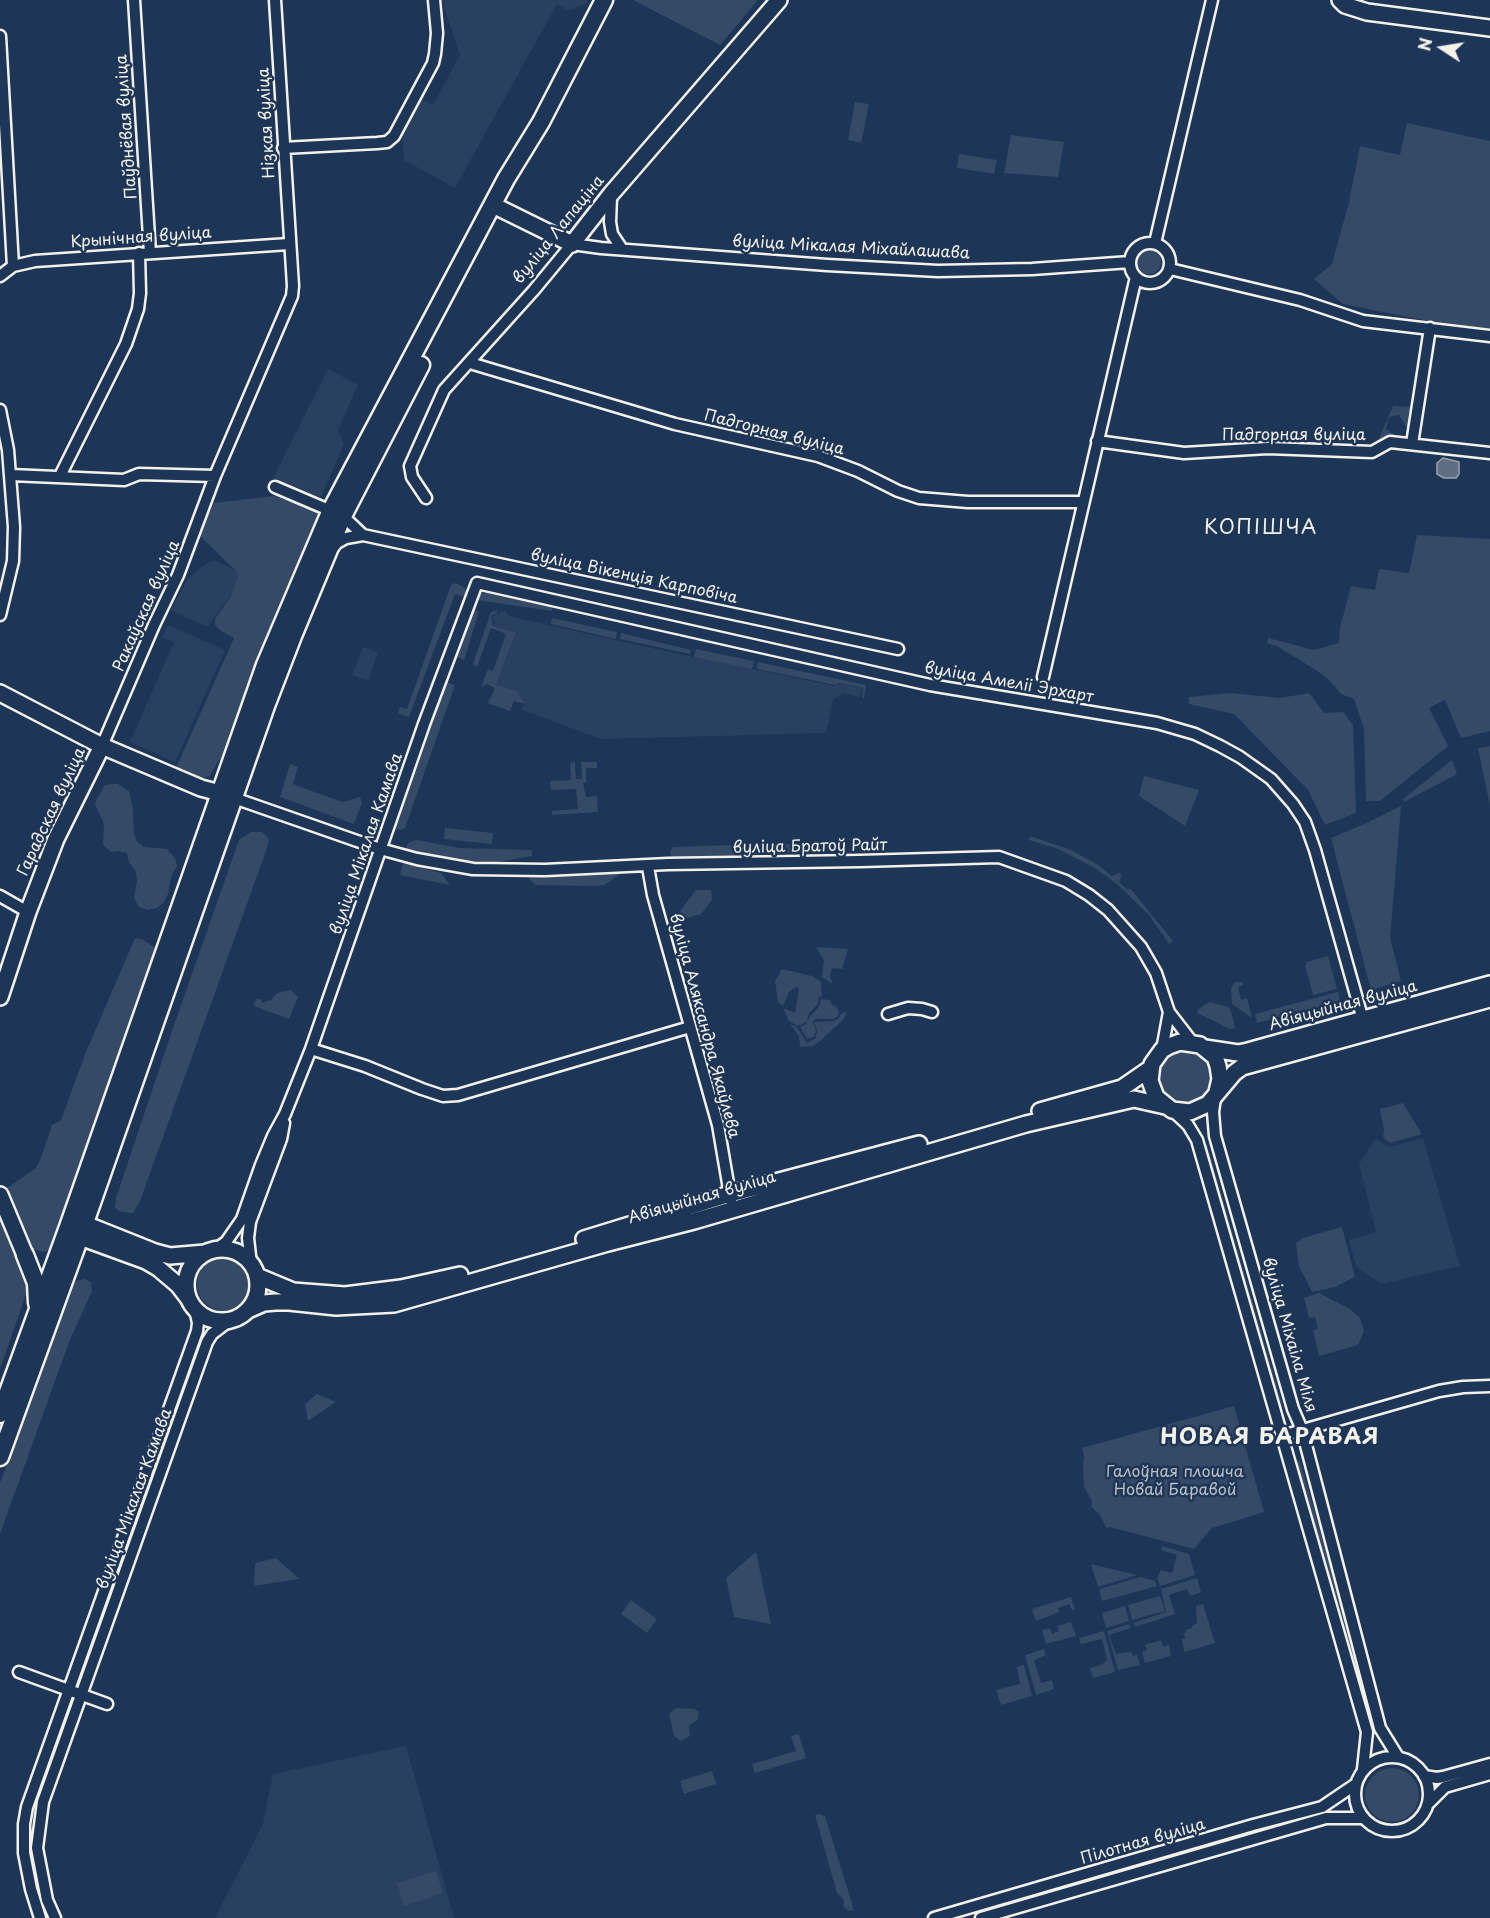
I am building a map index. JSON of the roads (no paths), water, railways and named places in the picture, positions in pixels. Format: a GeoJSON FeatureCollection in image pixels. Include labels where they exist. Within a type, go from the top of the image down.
{"type":"FeatureCollection","features":[{"type":"Feature","properties":{"kind":"main road"},"geometry":{"type":"LineString","coordinates":[[0,1457],[227,796],[289,646],[320,553],[337,513],[604,0]]}},
{"type":"Feature","properties":{"kind":"main road","name":"вуліца Лапаціна"},"geometry":{"type":"LineString","coordinates":[[572,243],[611,194],[779,0]]}},
{"type":"Feature","properties":{"kind":"main road"},"geometry":{"type":"LineString","coordinates":[[1340,0],[1345,5],[1367,12],[1490,28]]}},
{"type":"Feature","properties":{"kind":"main road"},"geometry":{"type":"LineString","coordinates":[[498,207],[572,243]]}},
{"type":"Feature","properties":{"kind":"main road"},"geometry":{"type":"LineString","coordinates":[[0,693],[102,746],[201,788],[227,796]]}},
{"type":"Feature","properties":{"kind":"main road","name":"Гарадская вуліца"},"geometry":{"type":"LineString","coordinates":[[0,997],[28,912],[56,839],[102,746]]}},
{"type":"Feature","properties":{"kind":"main road","name":"Авіяцыйная вуліца"},"geometry":{"type":"LineString","coordinates":[[1199,1045],[1225,1052],[1248,1051],[1490,984]]}},
{"type":"Feature","properties":{"kind":"main road"},"geometry":{"type":"LineString","coordinates":[[1217,1092],[1220,1079],[1215,1057],[1199,1045],[1177,1043],[1162,1050],[1156,1056],[1151,1068],[1150,1081],[1156,1097],[1168,1108],[1185,1112],[1208,1104],[1242,1066],[1490,999]]}},
{"type":"Feature","properties":{"kind":"main road","name":"Авіяцыйная вуліца"},"geometry":{"type":"LineString","coordinates":[[248,1311],[276,1302],[336,1307],[394,1304],[694,1221],[731,1201],[1122,1088],[1151,1068]]}},
{"type":"Feature","properties":{"kind":"main road","name":"Авіяцыйная вуліца"},"geometry":{"type":"LineString","coordinates":[[254,1270],[281,1288],[303,1292],[345,1295],[401,1288],[460,1275],[1026,1124],[1134,1099],[1168,1108]]}},
{"type":"Feature","properties":{"kind":"main road"},"geometry":{"type":"LineString","coordinates":[[0,1195],[36,1283],[37,1311]]}},
{"type":"Feature","properties":{"kind":"main road"},"geometry":{"type":"LineString","coordinates":[[25,1255],[42,1258],[61,1248],[78,1229]]}},
{"type":"Feature","properties":{"kind":"main road"},"geometry":{"type":"LineString","coordinates":[[78,1229],[170,1256],[210,1251],[237,1252],[254,1270],[256,1295],[248,1311],[238,1317],[229,1321],[210,1319],[191,1304],[178,1285],[158,1268],[78,1229]]}},
{"type":"Feature","properties":{"kind":"main road"},"geometry":{"type":"LineString","coordinates":[[0,1414],[61,1248]]}},
{"type":"Feature","properties":{"kind":"main road"},"geometry":{"type":"LineString","coordinates":[[191,1304],[185,1283],[187,1274],[194,1261],[210,1251]]}},
{"type":"Feature","properties":{"kind":"street","name":"Паўднёвая вуліца"},"geometry":{"type":"LineString","coordinates":[[60,476],[126,344],[138,309],[144,253],[134,0]]}},
{"type":"Feature","properties":{"kind":"street","name":"Нізкая вуліца"},"geometry":{"type":"LineString","coordinates":[[275,0],[289,244]]}},
{"type":"Feature","properties":{"kind":"street"},"geometry":{"type":"LineString","coordinates":[[283,148],[387,142],[394,136],[433,63],[437,33],[434,0]]}},
{"type":"Feature","properties":{"kind":"street"},"geometry":{"type":"LineString","coordinates":[[1155,243],[1212,0]]}},
{"type":"Feature","properties":{"kind":"street"},"geometry":{"type":"LineString","coordinates":[[0,36],[2,132],[12,266]]}},
{"type":"Feature","properties":{"kind":"street"},"geometry":{"type":"LineString","coordinates":[[611,194],[612,234],[622,249]]}},
{"type":"Feature","properties":{"kind":"street","name":"вуліца Мікалая Міхайлашава"},"geometry":{"type":"LineString","coordinates":[[572,243],[827,265],[938,270],[1032,269],[1130,262]]}},
{"type":"Feature","properties":{"kind":"street","name":"вуліца Лапаціна"},"geometry":{"type":"LineString","coordinates":[[426,498],[412,477],[410,466],[444,390],[534,290],[572,243]]}},
{"type":"Feature","properties":{"kind":"street"},"geometry":{"type":"LineString","coordinates":[[1146,243],[1155,243],[1168,253],[1170,269],[1159,281],[1143,282],[1136,277],[1130,262],[1132,254],[1146,243]]}},
{"type":"Feature","properties":{"kind":"street","name":"Крынічная вуліца"},"geometry":{"type":"LineString","coordinates":[[0,276],[12,266],[35,261],[289,244]]}},
{"type":"Feature","properties":{"kind":"street","name":"Ракаўская вуліца"},"geometry":{"type":"LineString","coordinates":[[102,746],[178,575],[215,476],[292,296],[289,244]]}},
{"type":"Feature","properties":{"kind":"street"},"geometry":{"type":"LineString","coordinates":[[1170,269],[1300,300],[1363,321],[1490,336]]}},
{"type":"Feature","properties":{"kind":"street"},"geometry":{"type":"LineString","coordinates":[[1043,677],[1136,277]]}},
{"type":"Feature","properties":{"kind":"street"},"geometry":{"type":"LineString","coordinates":[[1412,444],[1430,328]]}},
{"type":"Feature","properties":{"kind":"street","name":"Падгорная вуліца"},"geometry":{"type":"LineString","coordinates":[[470,363],[675,424],[819,456],[919,498],[968,502],[1083,502]]}},
{"type":"Feature","properties":{"kind":"street"},"geometry":{"type":"LineString","coordinates":[[0,410],[11,475],[14,527],[13,561],[0,615]]}},
{"type":"Feature","properties":{"kind":"street","name":"Падгорная вуліца"},"geometry":{"type":"LineString","coordinates":[[1097,441],[1184,453],[1268,448],[1372,452],[1390,442],[1490,453]]}},
{"type":"Feature","properties":{"kind":"street"},"geometry":{"type":"LineString","coordinates":[[11,475],[124,480],[139,474],[215,476]]}},
{"type":"Feature","properties":{"kind":"street"},"geometry":{"type":"LineString","coordinates":[[274,487],[337,513],[363,535]]}},
{"type":"Feature","properties":{"kind":"street"},"geometry":{"type":"LineString","coordinates":[[320,553],[346,538],[363,535]]}},
{"type":"Feature","properties":{"kind":"street","name":"вуліца Вікенція Карповіча"},"geometry":{"type":"LineString","coordinates":[[363,535],[898,649]]}},
{"type":"Feature","properties":{"kind":"street","name":"вуліца Мікалая Камава"},"geometry":{"type":"LineString","coordinates":[[210,1251],[226,1242],[238,1227],[265,1156],[311,1049],[380,849],[477,583]]}},
{"type":"Feature","properties":{"kind":"street","name":"вуліца Амеліі Эрхарт"},"geometry":{"type":"LineString","coordinates":[[477,583],[930,685],[1157,723],[1194,734],[1220,746],[1240,756],[1271,779],[1305,822],[1363,1020]]}},
{"type":"Feature","properties":{"kind":"street","name":"вуліца Братоў Райт"},"geometry":{"type":"LineString","coordinates":[[227,796],[380,849],[417,859],[473,869],[545,870],[648,867],[668,864],[999,857],[1066,881],[1108,910],[1142,947],[1156,973],[1169,1012]]}},
{"type":"Feature","properties":{"kind":"street","name":"вуліца Аляксандра Якаўлева"},"geometry":{"type":"LineString","coordinates":[[648,867],[653,895],[718,1125],[731,1201]]}},
{"type":"Feature","properties":{"kind":"street"},"geometry":{"type":"LineString","coordinates":[[0,896],[28,912]]}},
{"type":"Feature","properties":{"kind":"street"},"geometry":{"type":"LineString","coordinates":[[888,1014],[908,1008],[932,1012]]}},
{"type":"Feature","properties":{"kind":"street"},"geometry":{"type":"LineString","coordinates":[[1169,1012],[1199,1045]]}},
{"type":"Feature","properties":{"kind":"street"},"geometry":{"type":"LineString","coordinates":[[1162,1050],[1169,1012]]}},
{"type":"Feature","properties":{"kind":"street"},"geometry":{"type":"LineString","coordinates":[[311,1049],[365,1066],[443,1096],[482,1089],[690,1027]]}},
{"type":"Feature","properties":{"kind":"street","name":"вуліца Міхаіла Міля"},"geometry":{"type":"LineString","coordinates":[[1217,1092],[1213,1112],[1215,1136],[1293,1409],[1302,1430],[1377,1718],[1380,1728],[1398,1757]]}},
{"type":"Feature","properties":{"kind":"street"},"geometry":{"type":"LineString","coordinates":[[1168,1108],[1188,1125],[1197,1140],[1367,1732],[1364,1769],[1356,1784],[1354,1796],[1357,1808],[1372,1826],[1394,1832],[1406,1829],[1424,1815],[1430,1792],[1420,1769],[1411,1761],[1398,1757],[1379,1759],[1364,1769]]}},
{"type":"Feature","properties":{"kind":"street","name":"вуліца Мікалая Камава"},"geometry":{"type":"LineString","coordinates":[[254,1270],[248,1229],[281,1139],[285,1113]]}},
{"type":"Feature","properties":{"kind":"street","name":"вуліца Мікалая Камава"},"geometry":{"type":"LineString","coordinates":[[40,1918],[31,1889],[24,1852],[24,1824],[32,1791],[197,1331],[198,1323],[191,1304]]}},
{"type":"Feature","properties":{"kind":"street","name":"вуліца Мікалая Камава"},"geometry":{"type":"LineString","coordinates":[[55,1918],[47,1900],[37,1848],[43,1802],[207,1342],[212,1334],[229,1321]]}},
{"type":"Feature","properties":{"kind":"street"},"geometry":{"type":"LineString","coordinates":[[1282,1436],[1439,1391],[1469,1386],[1490,1386]]}},
{"type":"Feature","properties":{"kind":"street"},"geometry":{"type":"LineString","coordinates":[[18,1672],[107,1704]]}},
{"type":"Feature","properties":{"kind":"street"},"geometry":{"type":"LineString","coordinates":[[1424,1776],[1443,1778],[1490,1764]]}},
{"type":"Feature","properties":{"kind":"street"},"geometry":{"type":"LineString","coordinates":[[1428,1804],[1445,1787],[1490,1774]]}},
{"type":"Feature","properties":{"kind":"street","name":"Пілотная вуліца"},"geometry":{"type":"LineString","coordinates":[[934,1918],[1322,1807],[1356,1784]]}},
{"type":"Feature","properties":{"kind":"street","name":"Пілотная вуліца"},"geometry":{"type":"LineString","coordinates":[[981,1918],[1326,1818],[1363,1818]]}},
{"type":"Feature","properties":{"kind":"district","name":"КОПІШЧА"},"geometry":{"type":"Point","coordinates":[1261,528]}},
{"type":"Feature","properties":{"kind":"district","name":"НОВАЯ БАРАВАЯ"},"geometry":{"type":"Point","coordinates":[1270,1438]}},
{"type":"Feature","properties":{"kind":"park label","name":"Галоўная плошча Новай Баравой"},"geometry":{"type":"Point","coordinates":[1175,1482]}}]}
